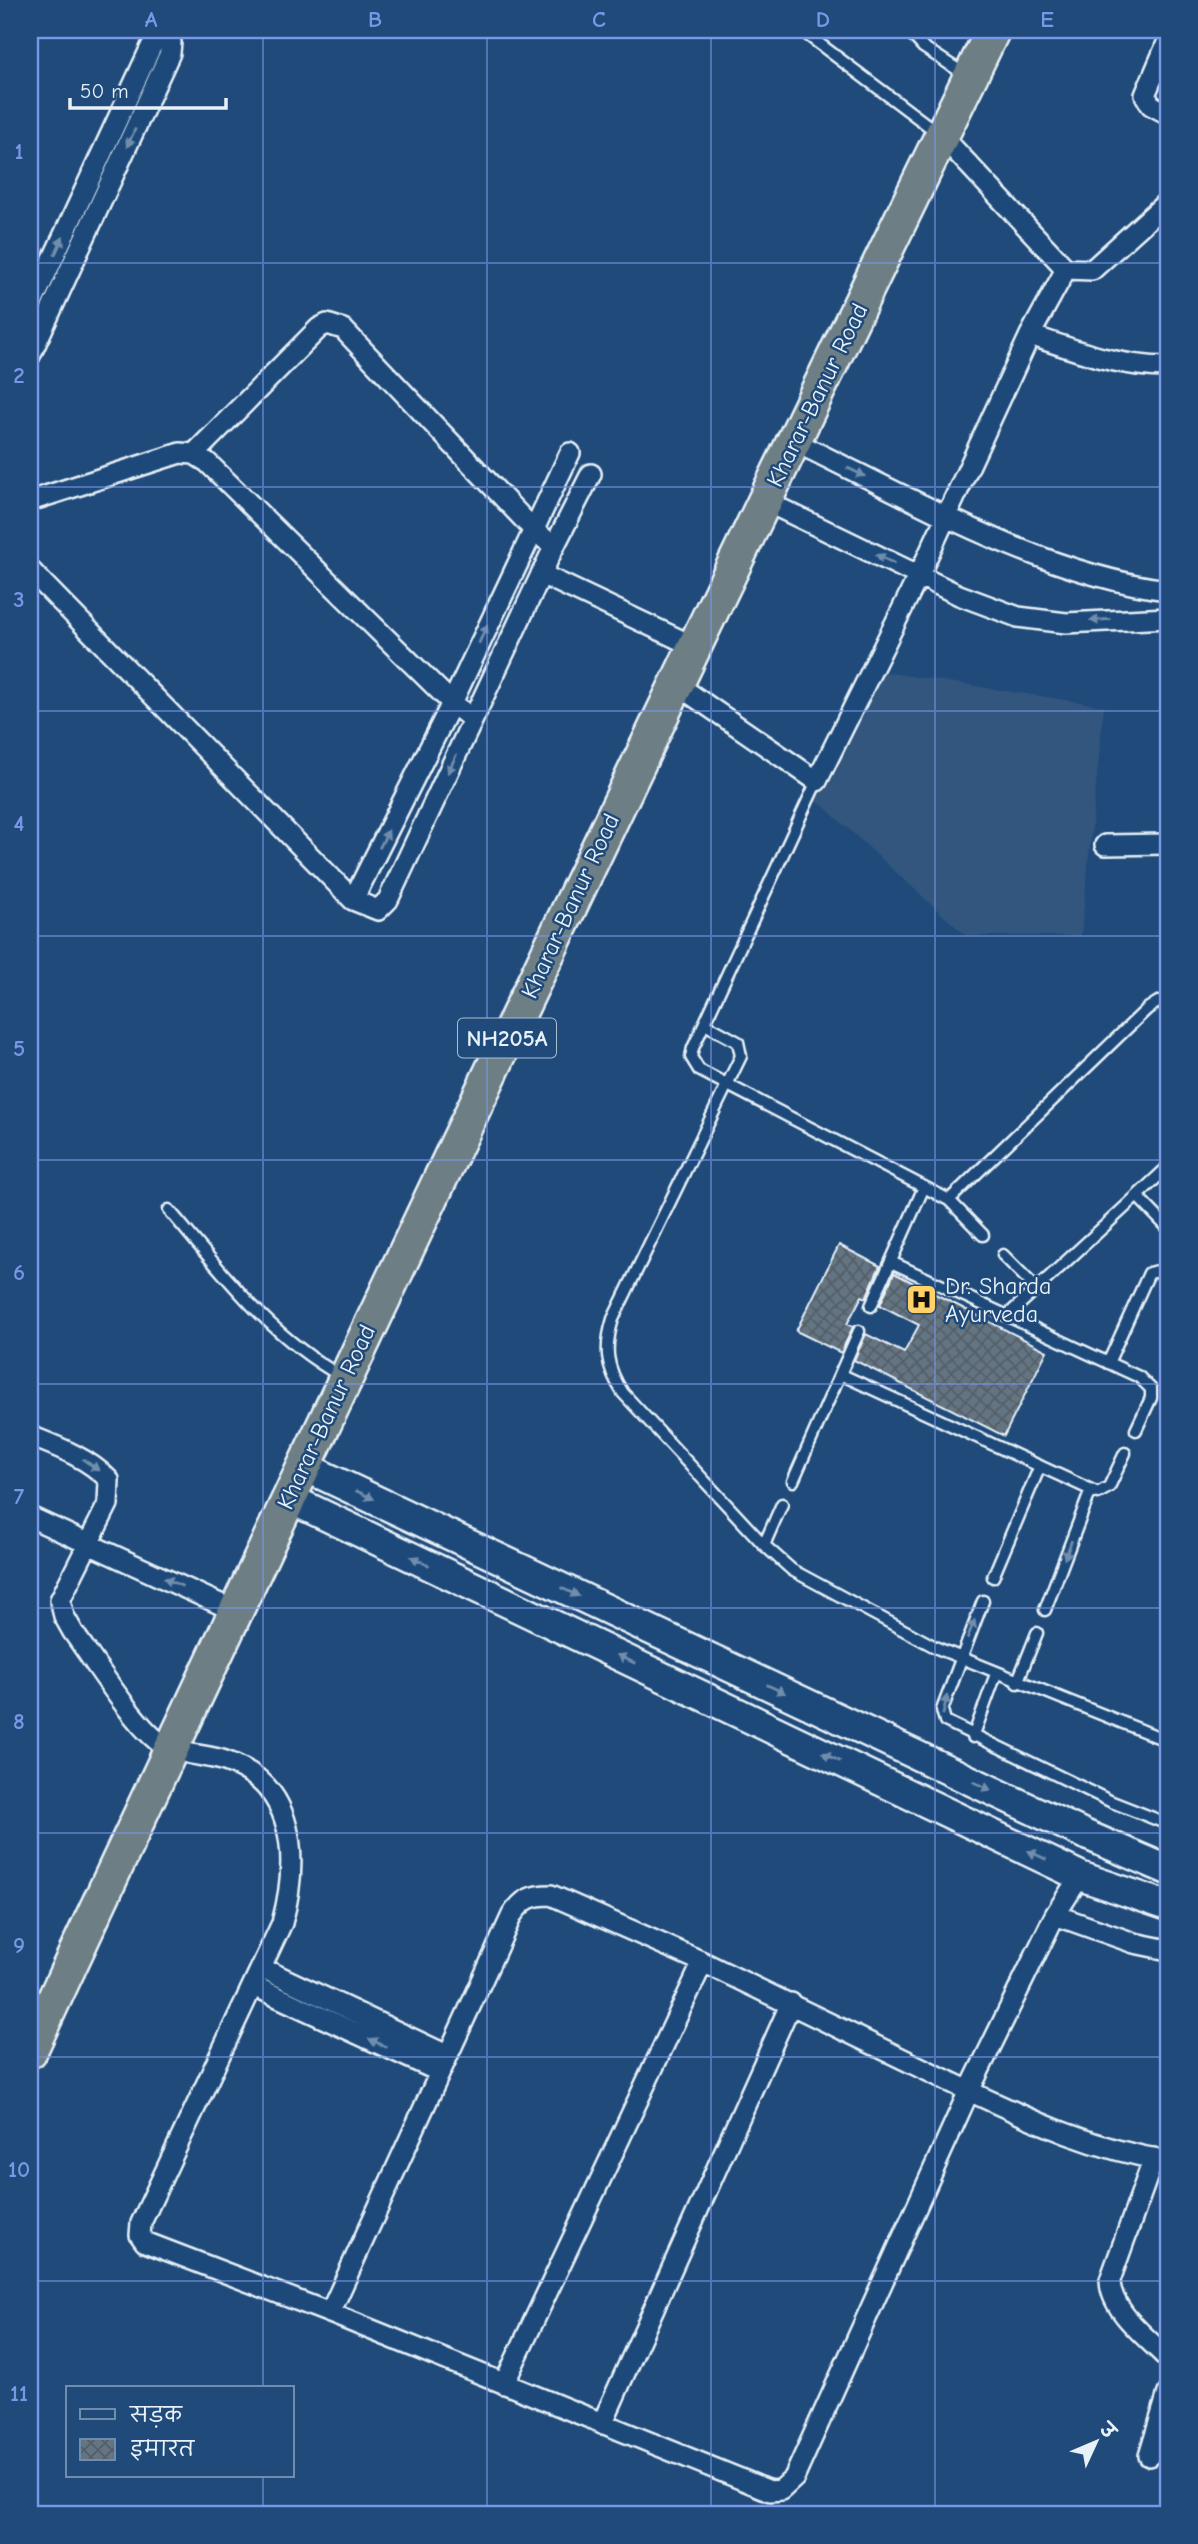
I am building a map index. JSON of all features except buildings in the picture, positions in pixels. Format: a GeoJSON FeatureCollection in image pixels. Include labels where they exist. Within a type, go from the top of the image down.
{"type":"FeatureCollection","features":[{"type":"Feature","properties":{"kind":"highway","name":"Kharar-Banur Road"},"geometry":{"type":"LineString","coordinates":[[30,2051],[303,1466],[694,646],[993,30]]}},
{"type":"Feature","properties":{"kind":"main road"},"geometry":{"type":"LineString","coordinates":[[303,1466],[1084,1834],[1168,1870]]}},
{"type":"Feature","properties":{"kind":"main road"},"geometry":{"type":"LineString","coordinates":[[288,1498],[1080,1876],[1168,1906]]}},
{"type":"Feature","properties":{"kind":"street"},"geometry":{"type":"LineString","coordinates":[[30,356],[170,53],[171,42],[165,36],[156,40],[151,47],[31,304],[51,310]]}},
{"type":"Feature","properties":{"kind":"street"},"geometry":{"type":"LineString","coordinates":[[1168,41],[1144,95],[1151,105],[1168,114]]}},
{"type":"Feature","properties":{"kind":"street"},"geometry":{"type":"LineString","coordinates":[[941,135],[1066,269],[1092,270],[1168,201]]}},
{"type":"Feature","properties":{"kind":"street"},"geometry":{"type":"LineString","coordinates":[[676,684],[817,781],[919,575],[1030,335],[1066,269]]}},
{"type":"Feature","properties":{"kind":"street"},"geometry":{"type":"LineString","coordinates":[[194,454],[319,328],[335,325],[343,329],[532,528],[554,547]]}},
{"type":"Feature","properties":{"kind":"street"},"geometry":{"type":"LineString","coordinates":[[1030,335],[1103,360],[1129,366],[1168,367]]}},
{"type":"Feature","properties":{"kind":"street"},"geometry":{"type":"LineString","coordinates":[[795,442],[947,516],[1039,555],[1112,582],[1168,590]]}},
{"type":"Feature","properties":{"kind":"street"},"geometry":{"type":"LineString","coordinates":[[353,900],[452,703],[532,528],[570,453]]}},
{"type":"Feature","properties":{"kind":"street"},"geometry":{"type":"LineString","coordinates":[[30,501],[162,457],[194,454],[207,462],[452,703],[472,719]]}},
{"type":"Feature","properties":{"kind":"street"},"geometry":{"type":"LineString","coordinates":[[30,570],[353,900],[372,909],[385,905],[541,574],[592,474]]}},
{"type":"Feature","properties":{"kind":"street"},"geometry":{"type":"LineString","coordinates":[[765,501],[986,607],[1044,622],[1168,618]]}},
{"type":"Feature","properties":{"kind":"street"},"geometry":{"type":"LineString","coordinates":[[541,574],[694,646]]}},
{"type":"Feature","properties":{"kind":"street"},"geometry":{"type":"LineString","coordinates":[[1105,845],[1168,844]]}},
{"type":"Feature","properties":{"kind":"street"},"geometry":{"type":"LineString","coordinates":[[30,1436],[81,1458],[108,1480],[108,1504],[63,1589],[60,1600],[64,1616],[149,1734],[171,1749],[229,1762],[254,1775],[275,1794],[284,1816],[291,1871],[282,1923],[141,2223],[139,2235],[151,2245],[330,2313],[770,2491],[788,2486],[800,2466],[969,2091],[1055,1915],[1080,1876]]}},
{"type":"Feature","properties":{"kind":"street"},"geometry":{"type":"LineString","coordinates":[[30,1517],[234,1611]]}},
{"type":"Feature","properties":{"kind":"street"},"geometry":{"type":"LineString","coordinates":[[330,2313],[512,1915],[522,1901],[535,1895],[551,1895],[703,1962],[1055,2132],[1107,2150],[1161,2160],[1110,2280],[1110,2290],[1118,2306],[1168,2359]]}},
{"type":"Feature","properties":{"kind":"street"},"geometry":{"type":"LineString","coordinates":[[1055,1915],[1134,1943],[1168,1950]]}},
{"type":"Feature","properties":{"kind":"street"},"geometry":{"type":"LineString","coordinates":[[504,2384],[703,1962]]}},
{"type":"Feature","properties":{"kind":"street"},"geometry":{"type":"LineString","coordinates":[[258,1977],[444,2064]]}},
{"type":"Feature","properties":{"kind":"street"},"geometry":{"type":"LineString","coordinates":[[602,2424],[790,2003]]}},
{"type":"Feature","properties":{"kind":"street"},"geometry":{"type":"LineString","coordinates":[[1150,2456],[1168,2393]]}},
{"type":"Feature","properties":{"kind":"lane"},"geometry":{"type":"LineString","coordinates":[[801,30],[941,135]]}},
{"type":"Feature","properties":{"kind":"lane"},"geometry":{"type":"LineString","coordinates":[[908,30],[923,47],[970,77]]}},
{"type":"Feature","properties":{"kind":"lane"},"geometry":{"type":"LineString","coordinates":[[817,781],[691,1057],[699,1070],[726,1086],[949,1200],[984,1235]]}},
{"type":"Feature","properties":{"kind":"lane"},"geometry":{"type":"LineString","coordinates":[[949,1200],[1147,1009],[1158,1002],[1168,1003]]}},
{"type":"Feature","properties":{"kind":"lane"},"geometry":{"type":"LineString","coordinates":[[705,1024],[732,1038],[741,1048],[741,1056],[613,1319],[607,1340],[607,1358],[611,1374],[623,1393],[764,1545],[792,1570],[959,1658],[1168,1741]]}},
{"type":"Feature","properties":{"kind":"lane"},"geometry":{"type":"LineString","coordinates":[[1007,1316],[1168,1167]]}},
{"type":"Feature","properties":{"kind":"lane"},"geometry":{"type":"LineString","coordinates":[[871,1306],[924,1187]]}},
{"type":"Feature","properties":{"kind":"lane"},"geometry":{"type":"LineString","coordinates":[[1138,1196],[1168,1228]]}},
{"type":"Feature","properties":{"kind":"lane"},"geometry":{"type":"LineString","coordinates":[[169,1210],[276,1332],[300,1352],[345,1378]]}},
{"type":"Feature","properties":{"kind":"lane"},"geometry":{"type":"LineString","coordinates":[[1003,1255],[1036,1288]]}},
{"type":"Feature","properties":{"kind":"lane"},"geometry":{"type":"LineString","coordinates":[[891,1262],[1139,1377],[1151,1389],[1151,1398],[1136,1430]]}},
{"type":"Feature","properties":{"kind":"lane"},"geometry":{"type":"LineString","coordinates":[[1108,1363],[1149,1273],[1153,1271],[1168,1275]]}},
{"type":"Feature","properties":{"kind":"lane"},"geometry":{"type":"LineString","coordinates":[[793,1481],[859,1331]]}},
{"type":"Feature","properties":{"kind":"lane"},"geometry":{"type":"LineString","coordinates":[[840,1374],[1091,1490],[1104,1492],[1109,1487],[1125,1453]]}},
{"type":"Feature","properties":{"kind":"lane"},"geometry":{"type":"LineString","coordinates":[[993,1577],[1040,1466]]}},
{"type":"Feature","properties":{"kind":"lane"},"geometry":{"type":"LineString","coordinates":[[1045,1610],[1091,1490]]}},
{"type":"Feature","properties":{"kind":"lane"},"geometry":{"type":"LineString","coordinates":[[764,1545],[782,1504]]}},
{"type":"Feature","properties":{"kind":"lane"},"geometry":{"type":"LineString","coordinates":[[983,1601],[959,1658],[943,1717],[950,1726],[1168,1824]]}},
{"type":"Feature","properties":{"kind":"lane"},"geometry":{"type":"LineString","coordinates":[[1017,1683],[1037,1633]]}},
{"type":"Feature","properties":{"kind":"lane"},"geometry":{"type":"LineString","coordinates":[[973,1737],[996,1674]]}},
{"type":"Feature","properties":{"kind":"shaded area"},"geometry":{"type":"Polygon","coordinates":[[[872,670],[1104,706],[1081,936],[966,936],[822,805],[812,800],[872,670]]]}},
{"type":"Feature","properties":{"kind":"place","name":"Dr. Sharda Ayurveda"},"geometry":{"type":"Point","coordinates":[922,1300]}}]}
